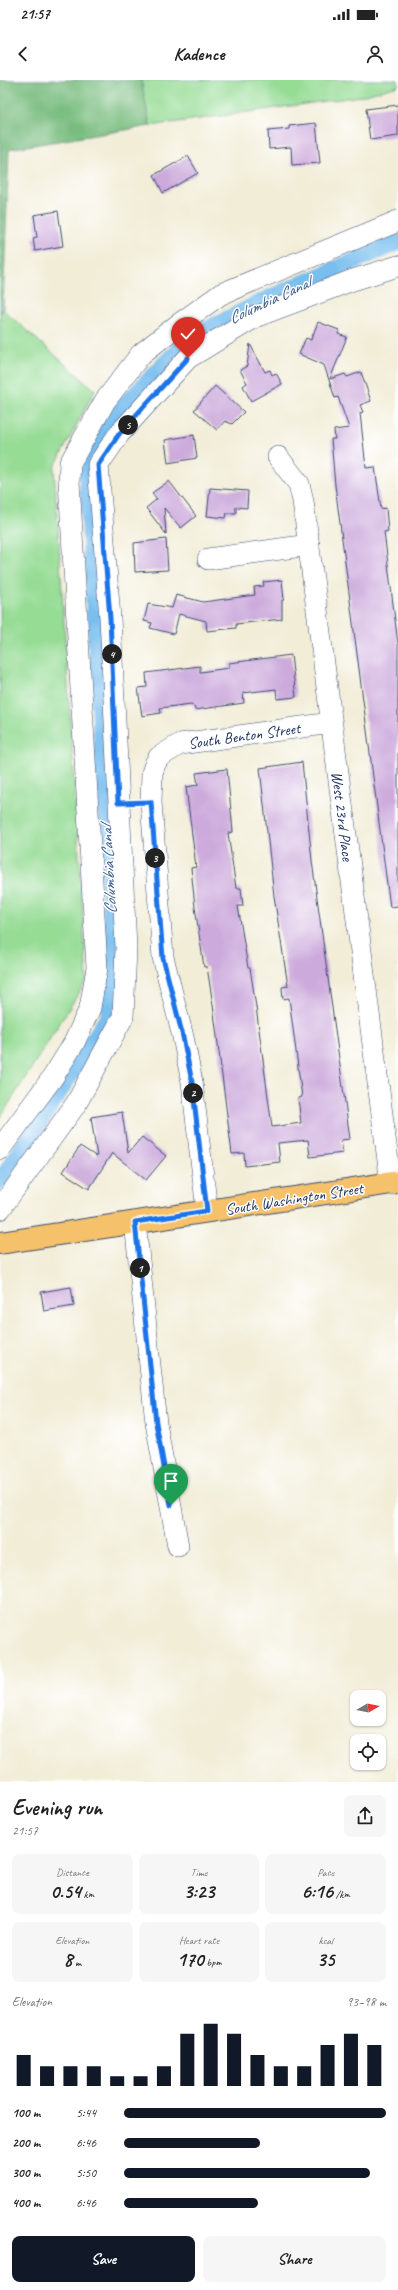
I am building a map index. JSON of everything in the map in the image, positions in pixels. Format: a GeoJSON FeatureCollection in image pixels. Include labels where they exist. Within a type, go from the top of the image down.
{"type":"FeatureCollection","features":[{"type":"Feature","properties":{"kind":"main road","name":"South Washington Street"},"geometry":{"type":"LineString","coordinates":[[0,1243],[394,1183]]}},
{"type":"Feature","properties":{"kind":"street"},"geometry":{"type":"LineString","coordinates":[[0,1150],[53,1077],[74,1043],[90,1008],[97,968],[69,481],[70,463],[105,401],[136,360],[179,324],[221,294],[398,221]]}},
{"type":"Feature","properties":{"kind":"street"},"geometry":{"type":"LineString","coordinates":[[0,1209],[76,1104],[123,1017],[126,948],[110,618],[98,465],[119,434],[188,358],[255,317],[353,280],[398,266]]}},
{"type":"Feature","properties":{"kind":"street","name":"West 23rd Place"},"geometry":{"type":"LineString","coordinates":[[278,457],[300,484],[394,1183]]}},
{"type":"Feature","properties":{"kind":"street"},"geometry":{"type":"LineString","coordinates":[[208,559],[309,545]]}},
{"type":"Feature","properties":{"kind":"street","name":"South Benton Street"},"geometry":{"type":"LineString","coordinates":[[151,802],[152,773],[159,757],[180,744],[331,723]]}},
{"type":"Feature","properties":{"kind":"street"},"geometry":{"type":"LineString","coordinates":[[118,803],[151,802],[163,958],[183,1037],[192,1082],[207,1211]]}},
{"type":"Feature","properties":{"kind":"street"},"geometry":{"type":"LineString","coordinates":[[135,1222],[156,1423],[178,1546]]}},
{"type":"Feature","properties":{"kind":"green space"},"geometry":{"type":"Polygon","coordinates":[[[0,80],[141,80],[150,126],[9,149],[3,310],[0,313],[0,80]]]}},
{"type":"Feature","properties":{"kind":"green space"},"geometry":{"type":"Polygon","coordinates":[[[141,80],[398,80],[398,86],[362,96],[150,126],[141,80]]]}},
{"type":"Feature","properties":{"kind":"green space"},"geometry":{"type":"Polygon","coordinates":[[[3,310],[95,390],[54,468],[87,980],[0,1118],[0,313],[3,310]]]}},
{"type":"Feature","properties":{"kind":"building"},"geometry":{"type":"Polygon","coordinates":[[[398,105],[398,136],[370,140],[366,109],[398,105]]]}},
{"type":"Feature","properties":{"kind":"building"},"geometry":{"type":"Polygon","coordinates":[[[316,123],[320,163],[292,165],[291,147],[269,149],[268,131],[289,129],[289,126],[316,123]]]}},
{"type":"Feature","properties":{"kind":"building"},"geometry":{"type":"Polygon","coordinates":[[[188,156],[198,173],[163,193],[154,175],[188,156]]]}},
{"type":"Feature","properties":{"kind":"building"},"geometry":{"type":"Polygon","coordinates":[[[58,211],[63,246],[35,251],[33,238],[37,237],[34,215],[58,211]]]}},
{"type":"Feature","properties":{"kind":"building"},"geometry":{"type":"Polygon","coordinates":[[[318,322],[339,330],[338,334],[347,337],[330,379],[345,374],[347,377],[361,372],[371,401],[360,405],[363,412],[360,413],[366,468],[375,467],[381,509],[386,508],[388,531],[384,532],[398,644],[398,906],[390,907],[335,485],[331,439],[335,439],[334,430],[349,428],[338,397],[335,398],[324,365],[299,354],[306,338],[311,340],[318,322]]]}},
{"type":"Feature","properties":{"kind":"building"},"geometry":{"type":"Polygon","coordinates":[[[250,344],[265,372],[270,370],[272,375],[276,373],[282,384],[251,401],[243,386],[247,383],[240,370],[247,366],[250,344]]]}},
{"type":"Feature","properties":{"kind":"building"},"geometry":{"type":"Polygon","coordinates":[[[215,386],[244,412],[232,424],[225,421],[217,430],[194,410],[215,386]]]}},
{"type":"Feature","properties":{"kind":"building"},"geometry":{"type":"Polygon","coordinates":[[[194,435],[197,458],[168,463],[165,440],[194,435]]]}},
{"type":"Feature","properties":{"kind":"building"},"geometry":{"type":"Polygon","coordinates":[[[169,481],[196,516],[181,528],[164,508],[166,534],[146,508],[157,499],[152,493],[169,481]]]}},
{"type":"Feature","properties":{"kind":"building"},"geometry":{"type":"Polygon","coordinates":[[[210,488],[248,491],[247,508],[236,507],[236,513],[227,513],[226,518],[207,516],[210,488]]]}},
{"type":"Feature","properties":{"kind":"building"},"geometry":{"type":"Polygon","coordinates":[[[166,539],[168,570],[135,572],[134,543],[166,539]]]}},
{"type":"Feature","properties":{"kind":"building"},"geometry":{"type":"Polygon","coordinates":[[[282,580],[284,600],[282,600],[282,619],[236,624],[236,628],[207,631],[206,621],[179,614],[174,634],[150,628],[152,623],[144,621],[148,604],[172,608],[176,595],[203,602],[255,595],[254,587],[264,586],[263,582],[282,580]]]}},
{"type":"Feature","properties":{"kind":"building"},"geometry":{"type":"Polygon","coordinates":[[[291,655],[296,697],[277,699],[276,689],[243,693],[244,703],[195,710],[194,706],[191,704],[160,708],[161,713],[142,716],[138,688],[147,687],[146,673],[200,666],[200,672],[229,668],[229,663],[291,655]]]}},
{"type":"Feature","properties":{"kind":"building"},"geometry":{"type":"Polygon","coordinates":[[[302,762],[312,861],[350,1139],[341,1140],[343,1153],[310,1157],[308,1140],[278,1143],[280,1162],[245,1166],[244,1153],[232,1154],[213,1005],[207,967],[204,967],[195,907],[191,868],[196,867],[186,787],[198,785],[196,773],[227,769],[233,832],[228,833],[236,888],[241,888],[243,906],[238,906],[256,1007],[272,1127],[301,1123],[298,1098],[302,1097],[289,998],[283,999],[282,987],[288,986],[274,896],[260,768],[302,762]]]}},
{"type":"Feature","properties":{"kind":"building"},"geometry":{"type":"Polygon","coordinates":[[[122,1112],[128,1153],[142,1137],[166,1156],[146,1180],[112,1153],[89,1189],[63,1172],[80,1146],[97,1157],[91,1117],[122,1112]]]}},
{"type":"Feature","properties":{"kind":"building"},"geometry":{"type":"Polygon","coordinates":[[[71,1287],[74,1306],[44,1311],[41,1292],[71,1287]]]}},
{"type":"Feature","properties":{"kind":"waterway","name":"Columbia Canal"},"geometry":{"type":"LineString","coordinates":[[0,1182],[109,1016],[113,949],[86,455],[112,418],[190,338],[271,297],[398,242]]}},
{"type":"Feature","properties":{"kind":"route"},"geometry":{"type":"LineString","coordinates":[[171,1505],[156,1423],[135,1222],[207,1211],[192,1082],[183,1037],[163,958],[159,929],[151,802],[118,803],[110,618],[98,465],[119,434],[188,358]]}}]}
